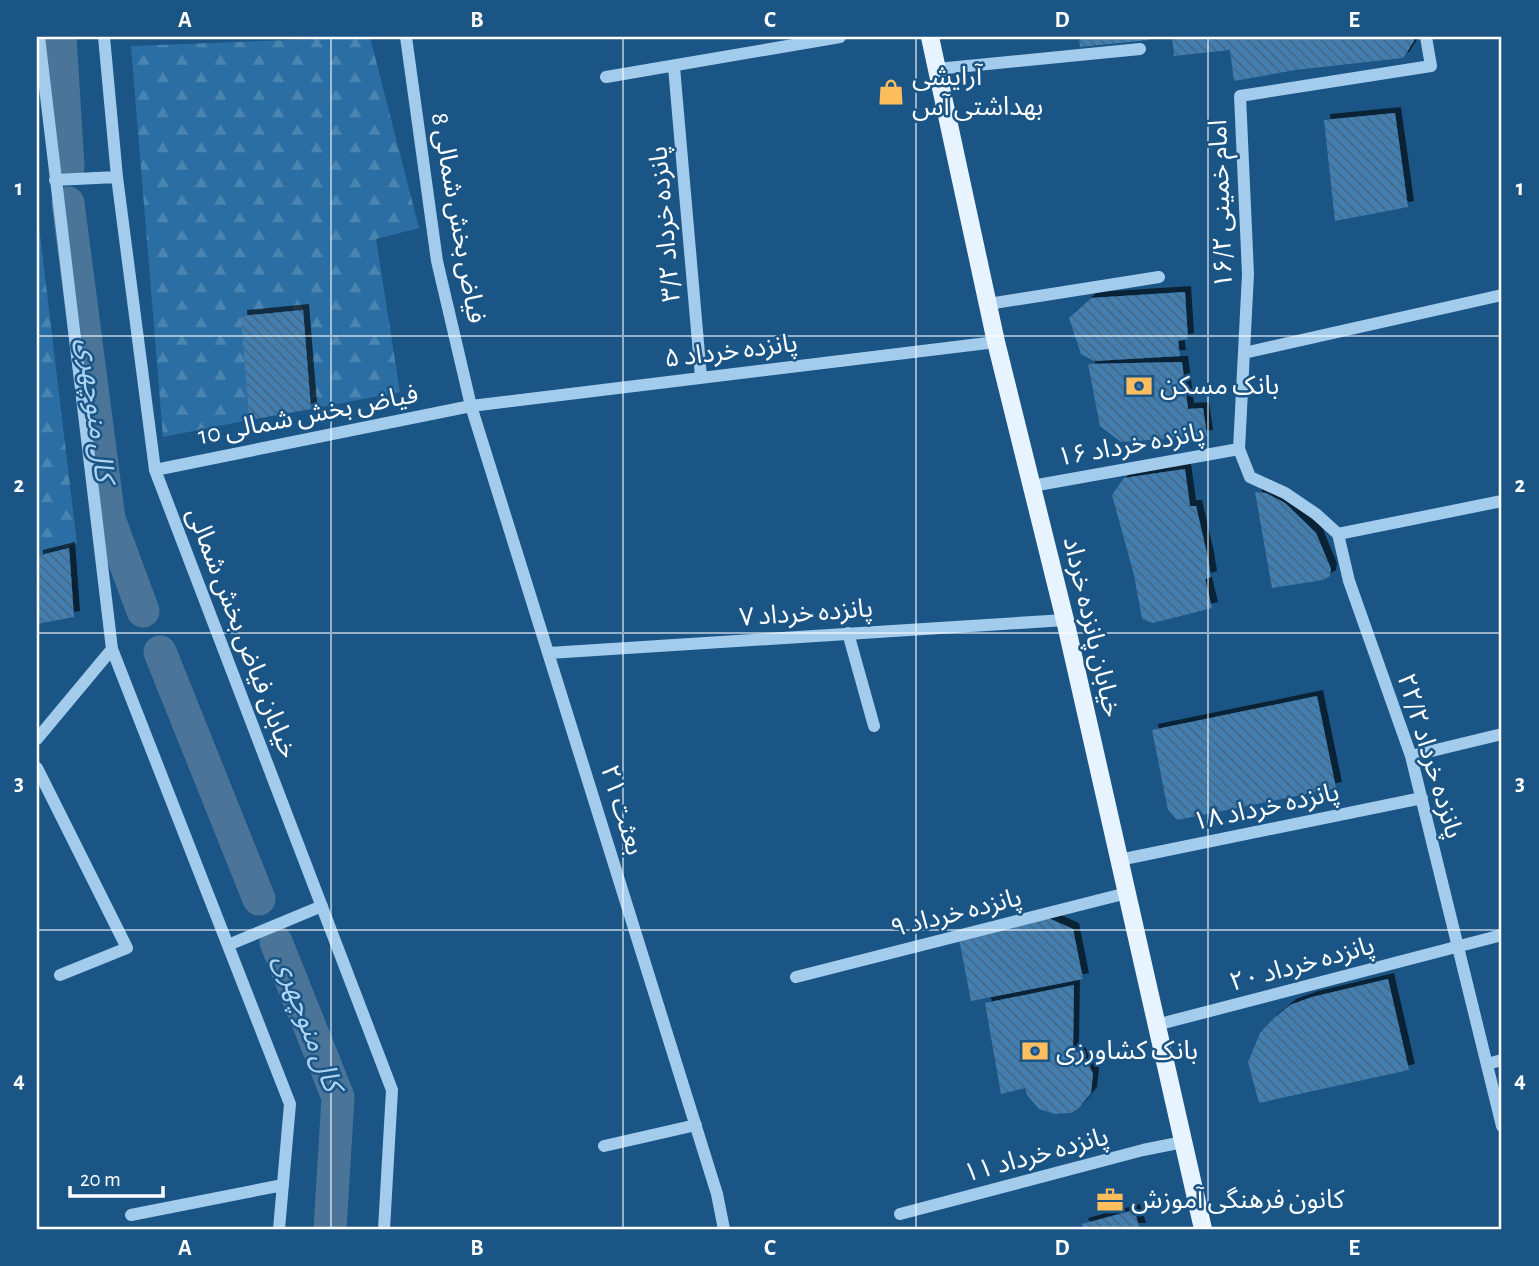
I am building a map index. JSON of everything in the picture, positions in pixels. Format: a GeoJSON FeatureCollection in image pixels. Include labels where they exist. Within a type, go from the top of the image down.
{"type":"FeatureCollection","features":[{"type":"Feature","properties":{"kind":"main road","name":"خیابان پانزده خرداد"},"geometry":{"type":"LineString","coordinates":[[930,37],[996,342],[1065,620],[1203,1229]]}},
{"type":"Feature","properties":{"kind":"street"},"geometry":{"type":"LineString","coordinates":[[39,37],[113,649],[290,1104],[279,1229]]}},
{"type":"Feature","properties":{"kind":"street","name":"خیابان فیاض بخش شمالی"},"geometry":{"type":"LineString","coordinates":[[104,37],[117,177],[155,470],[393,1090],[384,1229]]}},
{"type":"Feature","properties":{"kind":"street","name":"فیاض بخش شمالی 8"},"geometry":{"type":"LineString","coordinates":[[407,37],[437,261],[471,406]]}},
{"type":"Feature","properties":{"kind":"street"},"geometry":{"type":"LineString","coordinates":[[606,77],[840,37]]}},
{"type":"Feature","properties":{"kind":"street","name":"امام خمینی ۱۶/۲"},"geometry":{"type":"LineString","coordinates":[[1239,449],[1248,274],[1240,96],[1431,66],[1426,37]]}},
{"type":"Feature","properties":{"kind":"street"},"geometry":{"type":"LineString","coordinates":[[937,69],[1140,49]]}},
{"type":"Feature","properties":{"kind":"street","name":"پانزده خرداد ۳/۲"},"geometry":{"type":"LineString","coordinates":[[674,67],[701,377]]}},
{"type":"Feature","properties":{"kind":"street"},"geometry":{"type":"LineString","coordinates":[[55,180],[117,177]]}},
{"type":"Feature","properties":{"kind":"street"},"geometry":{"type":"LineString","coordinates":[[988,304],[1159,277]]}},
{"type":"Feature","properties":{"kind":"street"},"geometry":{"type":"LineString","coordinates":[[1244,353],[1502,295]]}},
{"type":"Feature","properties":{"kind":"street","name":"پانزده خرداد ۵"},"geometry":{"type":"LineString","coordinates":[[471,406],[996,342]]}},
{"type":"Feature","properties":{"kind":"street","name":"فیاض بخش شمالی 10"},"geometry":{"type":"LineString","coordinates":[[155,470],[471,406]]}},
{"type":"Feature","properties":{"kind":"street","name":"بعثت ۲۱"},"geometry":{"type":"LineString","coordinates":[[471,406],[696,1125],[717,1194],[724,1229]]}},
{"type":"Feature","properties":{"kind":"street"},"geometry":{"type":"LineString","coordinates":[[1239,449],[1250,477],[1285,493],[1338,534],[1502,501]]}},
{"type":"Feature","properties":{"kind":"street","name":"پانزده خرداد ۱۶"},"geometry":{"type":"LineString","coordinates":[[1032,486],[1239,449]]}},
{"type":"Feature","properties":{"kind":"street","name":"پانزده خرداد ۲۲/۲"},"geometry":{"type":"LineString","coordinates":[[1338,534],[1349,581],[1411,756],[1423,798],[1502,1126]]}},
{"type":"Feature","properties":{"kind":"street","name":"پانزده خرداد ۷"},"geometry":{"type":"LineString","coordinates":[[550,653],[1065,620]]}},
{"type":"Feature","properties":{"kind":"street"},"geometry":{"type":"LineString","coordinates":[[848,633],[874,726]]}},
{"type":"Feature","properties":{"kind":"street"},"geometry":{"type":"LineString","coordinates":[[37,738],[113,649]]}},
{"type":"Feature","properties":{"kind":"street"},"geometry":{"type":"LineString","coordinates":[[1411,756],[1502,734]]}},
{"type":"Feature","properties":{"kind":"street"},"geometry":{"type":"LineString","coordinates":[[37,768],[127,948],[60,975]]}},
{"type":"Feature","properties":{"kind":"street","name":"پانزده خرداد ۱۸"},"geometry":{"type":"LineString","coordinates":[[1119,860],[1423,798]]}},
{"type":"Feature","properties":{"kind":"street","name":"پانزده خرداد ۹"},"geometry":{"type":"LineString","coordinates":[[796,977],[1126,893]]}},
{"type":"Feature","properties":{"kind":"street"},"geometry":{"type":"LineString","coordinates":[[228,945],[322,906]]}},
{"type":"Feature","properties":{"kind":"street","name":"پانزده خرداد ۲۰"},"geometry":{"type":"LineString","coordinates":[[1156,1025],[1502,935]]}},
{"type":"Feature","properties":{"kind":"street"},"geometry":{"type":"LineString","coordinates":[[1487,1064],[1502,1060]]}},
{"type":"Feature","properties":{"kind":"street"},"geometry":{"type":"LineString","coordinates":[[604,1146],[696,1125]]}},
{"type":"Feature","properties":{"kind":"street","name":"پانزده خرداد ۱۱"},"geometry":{"type":"LineString","coordinates":[[901,1214],[1143,1150],[1183,1142]]}},
{"type":"Feature","properties":{"kind":"street"},"geometry":{"type":"LineString","coordinates":[[131,1215],[283,1185]]}},
{"type":"Feature","properties":{"kind":"green space"},"geometry":{"type":"Polygon","coordinates":[[[370,37],[419,228],[376,239],[400,392],[311,409],[302,310],[242,316],[249,420],[163,437],[131,46],[370,37]]]}},
{"type":"Feature","properties":{"kind":"green space"},"geometry":{"type":"Polygon","coordinates":[[[37,209],[77,544],[37,556],[37,209]]]}},
{"type":"Feature","properties":{"kind":"building"},"geometry":{"type":"Polygon","coordinates":[[[1079,37],[1149,37],[1149,40],[1080,47],[1079,37]]]}},
{"type":"Feature","properties":{"kind":"building"},"geometry":{"type":"Polygon","coordinates":[[[1172,37],[1414,37],[1414,41],[1403,58],[1295,70],[1234,81],[1230,50],[1174,56],[1172,37]]]}},
{"type":"Feature","properties":{"kind":"building"},"geometry":{"type":"Polygon","coordinates":[[[1395,113],[1408,207],[1335,221],[1324,120],[1395,113]]]}},
{"type":"Feature","properties":{"kind":"building"},"geometry":{"type":"Polygon","coordinates":[[[1185,292],[1188,339],[1178,341],[1180,356],[1094,361],[1081,354],[1069,318],[1091,298],[1185,292]]]}},
{"type":"Feature","properties":{"kind":"building"},"geometry":{"type":"Polygon","coordinates":[[[303,310],[311,409],[249,420],[241,316],[303,310]]]}},
{"type":"Feature","properties":{"kind":"building","name":"بانک مسکن"},"geometry":{"type":"Polygon","coordinates":[[[1182,362],[1188,409],[1203,408],[1207,436],[1121,442],[1100,426],[1088,364],[1182,362]]]}},
{"type":"Feature","properties":{"kind":"building"},"geometry":{"type":"Polygon","coordinates":[[[1185,469],[1190,506],[1196,506],[1208,558],[1211,577],[1205,579],[1212,608],[1153,623],[1142,619],[1134,575],[1112,495],[1124,478],[1185,469]]]}},
{"type":"Feature","properties":{"kind":"building"},"geometry":{"type":"Polygon","coordinates":[[[1255,492],[1266,493],[1285,503],[1316,533],[1331,569],[1330,576],[1323,580],[1272,588],[1255,492]]]}},
{"type":"Feature","properties":{"kind":"building"},"geometry":{"type":"Polygon","coordinates":[[[69,548],[74,617],[37,624],[37,556],[69,548]]]}},
{"type":"Feature","properties":{"kind":"building"},"geometry":{"type":"Polygon","coordinates":[[[1317,696],[1336,788],[1177,820],[1168,810],[1152,730],[1317,696]]]}},
{"type":"Feature","properties":{"kind":"building"},"geometry":{"type":"Polygon","coordinates":[[[1046,917],[1073,929],[1083,979],[971,1001],[959,939],[1046,917]]]}},
{"type":"Feature","properties":{"kind":"building"},"geometry":{"type":"Polygon","coordinates":[[[1388,979],[1409,1070],[1259,1103],[1248,1062],[1260,1033],[1273,1019],[1290,1005],[1312,997],[1388,979]]]}},
{"type":"Feature","properties":{"kind":"building","name":"بانک کشاورزی"},"geometry":{"type":"Polygon","coordinates":[[[1074,985],[1073,1048],[1086,1060],[1093,1073],[1091,1093],[1078,1109],[1071,1113],[1055,1114],[1039,1109],[1027,1095],[1025,1088],[1001,1094],[985,1003],[1074,985]]]}},
{"type":"Feature","properties":{"kind":"building"},"geometry":{"type":"Polygon","coordinates":[[[1134,1210],[1140,1229],[1084,1229],[1082,1224],[1134,1210]]]}},
{"type":"Feature","properties":{"kind":"waterway","name":"کال منوچهری"},"geometry":{"type":"LineString","coordinates":[[60,37],[68,167]]}},
{"type":"Feature","properties":{"kind":"waterway","name":"کال منوچهری"},"geometry":{"type":"LineString","coordinates":[[68,203],[109,519],[143,611]]}},
{"type":"Feature","properties":{"kind":"waterway","name":"کال منوچهری"},"geometry":{"type":"LineString","coordinates":[[160,652],[259,899]]}},
{"type":"Feature","properties":{"kind":"waterway","name":"کال منوچهری"},"geometry":{"type":"LineString","coordinates":[[276,942],[338,1097],[330,1229]]}},
{"type":"Feature","properties":{"kind":"place","name":"آرایشی بهداشتی آس"},"geometry":{"type":"Point","coordinates":[891,92]}},
{"type":"Feature","properties":{"kind":"place","name":"بانک مسکن"},"geometry":{"type":"Point","coordinates":[1139,386]}},
{"type":"Feature","properties":{"kind":"place","name":"بانک کشاورزی"},"geometry":{"type":"Point","coordinates":[1035,1051]}},
{"type":"Feature","properties":{"kind":"place","name":"کانون فرهنگی آموزش"},"geometry":{"type":"Point","coordinates":[1110,1200]}}]}
